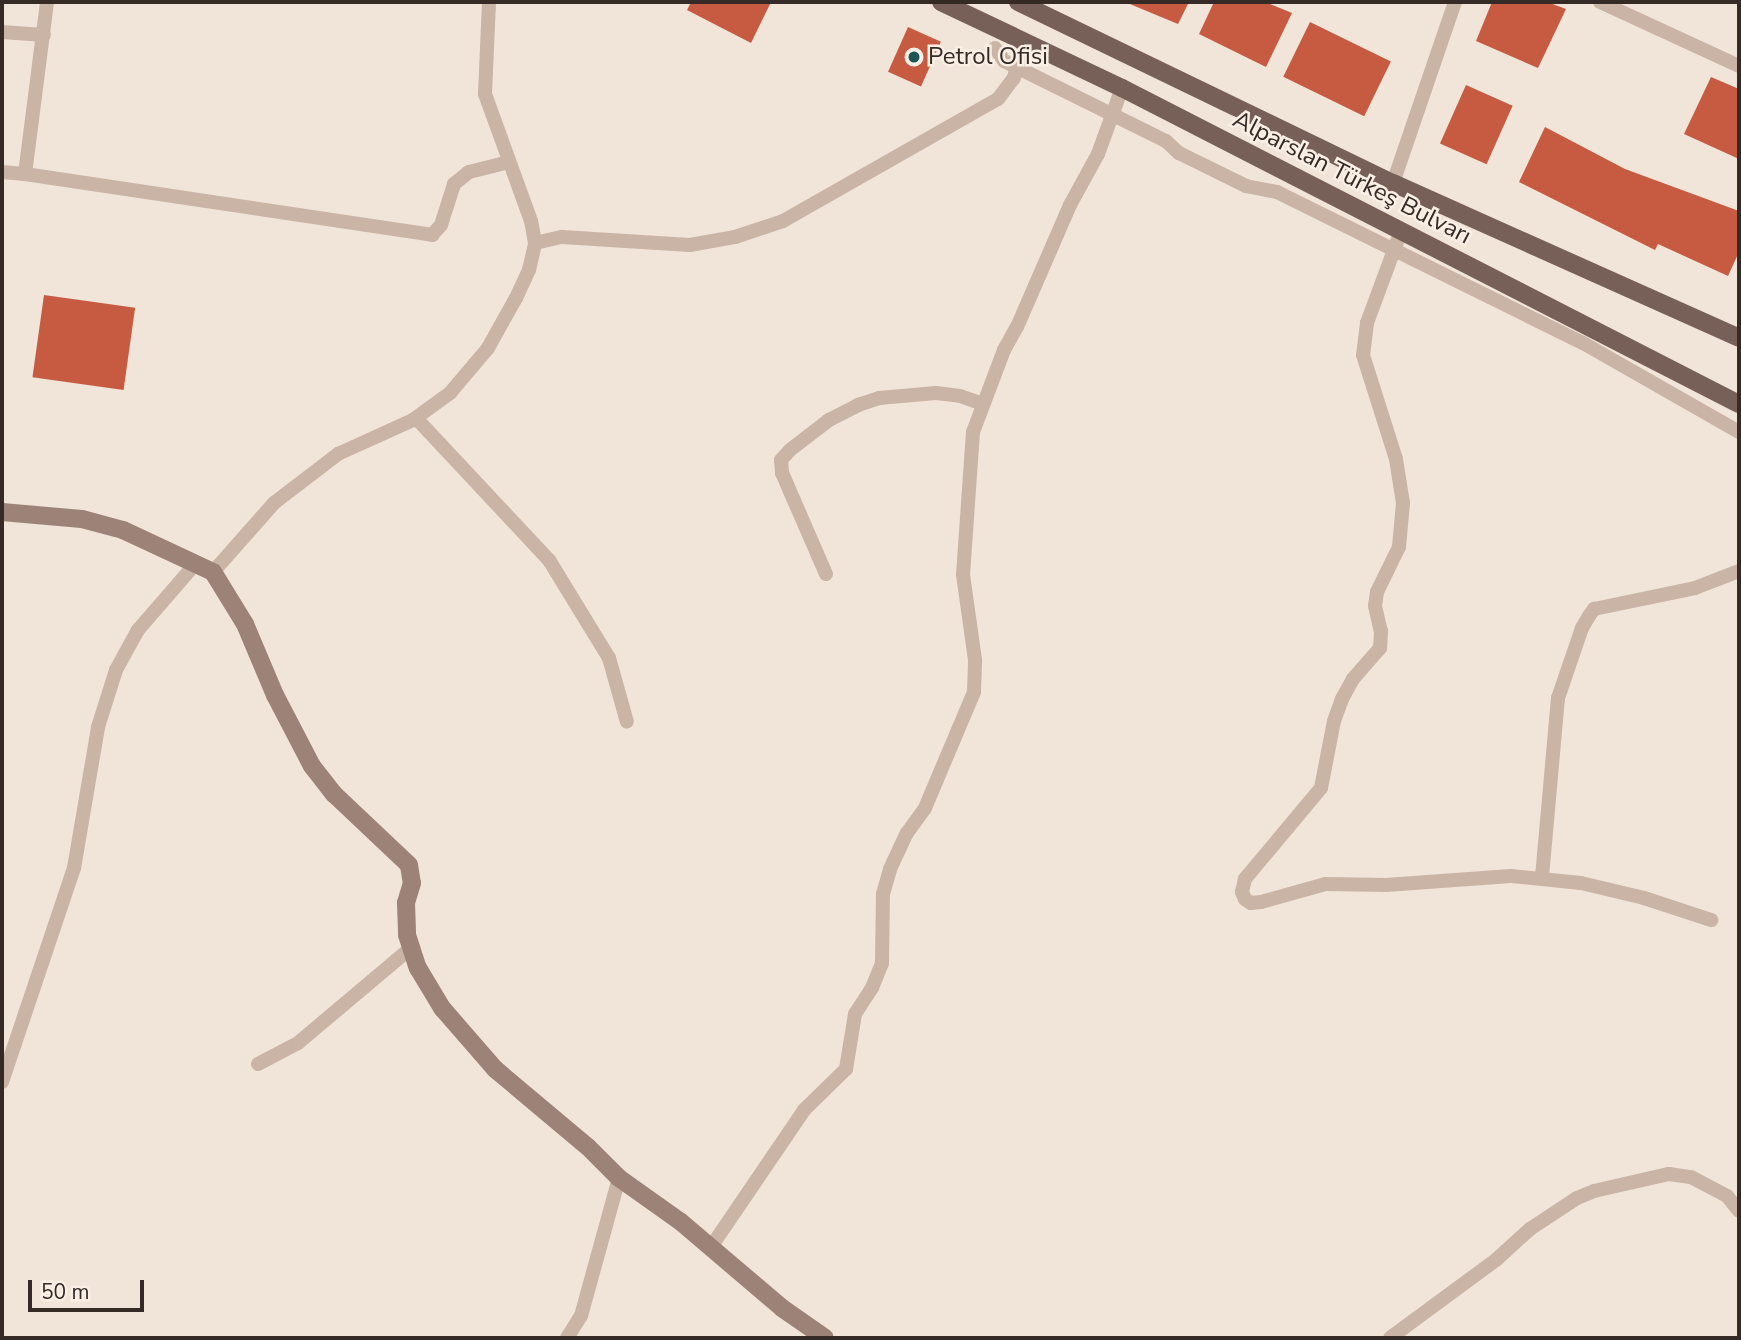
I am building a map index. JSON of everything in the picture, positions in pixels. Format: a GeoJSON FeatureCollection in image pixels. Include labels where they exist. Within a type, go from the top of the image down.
{"type":"FeatureCollection","features":[{"type":"Feature","properties":{"kind":"main road","name":"Alparslan Türkeş Bulvarı"},"geometry":{"type":"LineString","coordinates":[[941,2],[1122,88],[1739,404]]}},
{"type":"Feature","properties":{"kind":"main road","name":"Alparslan Türkeş Bulvarı"},"geometry":{"type":"LineString","coordinates":[[1018,2],[1393,183],[1739,338]]}},
{"type":"Feature","properties":{"kind":"street"},"geometry":{"type":"LineString","coordinates":[[25,174],[47,2]]}},
{"type":"Feature","properties":{"kind":"street"},"geometry":{"type":"LineString","coordinates":[[213,572],[274,503],[338,453],[416,418],[450,393],[488,348],[529,270],[535,243],[531,221],[485,94],[488,2]]}},
{"type":"Feature","properties":{"kind":"street"},"geometry":{"type":"LineString","coordinates":[[1393,183],[1455,2]]}},
{"type":"Feature","properties":{"kind":"street"},"geometry":{"type":"LineString","coordinates":[[1600,2],[1739,66]]}},
{"type":"Feature","properties":{"kind":"street"},"geometry":{"type":"LineString","coordinates":[[2,32],[44,35]]}},
{"type":"Feature","properties":{"kind":"street"},"geometry":{"type":"LineString","coordinates":[[535,243],[562,237],[690,245],[735,237],[783,221],[949,126],[983,110],[1008,88],[1023,41]]}},
{"type":"Feature","properties":{"kind":"street"},"geometry":{"type":"LineString","coordinates":[[995,48],[998,56],[1016,67],[1166,141],[1179,153],[1246,186],[1277,192],[1583,342],[1739,432]]}},
{"type":"Feature","properties":{"kind":"street"},"geometry":{"type":"LineString","coordinates":[[711,1247],[804,1110],[846,1069],[855,1014],[872,988],[881,963],[883,894],[890,869],[907,833],[925,808],[974,692],[975,660],[963,575],[970,447],[983,404],[1070,205],[1098,154],[1122,88]]}},
{"type":"Feature","properties":{"kind":"street"},"geometry":{"type":"LineString","coordinates":[[2,172],[432,235],[441,225],[454,184],[469,172],[509,162]]}},
{"type":"Feature","properties":{"kind":"street"},"geometry":{"type":"LineString","coordinates":[[1401,231],[1367,323],[1363,355],[1396,459],[1403,503],[1399,547],[1377,592],[1380,648],[1353,679],[1342,699],[1334,721],[1321,788],[1245,879],[1242,892],[1245,899],[1251,903],[1326,884],[1386,885],[1470,877],[1542,877],[1644,898],[1711,920]]}},
{"type":"Feature","properties":{"kind":"street"},"geometry":{"type":"LineString","coordinates":[[826,574],[782,473],[781,460],[790,450],[829,421],[858,405],[879,398],[936,393],[960,396],[983,404]]}},
{"type":"Feature","properties":{"kind":"street"},"geometry":{"type":"LineString","coordinates":[[416,418],[549,560],[609,658],[627,722]]}},
{"type":"Feature","properties":{"kind":"street"},"geometry":{"type":"LineString","coordinates":[[2,512],[82,519],[123,530],[213,572],[245,624],[275,695],[312,766],[334,793],[409,865],[412,883],[406,902],[407,935],[418,968],[442,1008],[495,1069],[588,1147],[619,1178],[711,1247],[782,1308],[825,1338]]}},
{"type":"Feature","properties":{"kind":"street"},"geometry":{"type":"LineString","coordinates":[[2,1082],[74,869],[99,727],[116,670],[138,630],[196,564]]}},
{"type":"Feature","properties":{"kind":"street"},"geometry":{"type":"LineString","coordinates":[[1542,877],[1558,698],[1582,628],[1589,616],[1594,609],[1695,588],[1739,571]]}},
{"type":"Feature","properties":{"kind":"street"},"geometry":{"type":"LineString","coordinates":[[258,1064],[287,1051],[311,1033],[411,948]]}},
{"type":"Feature","properties":{"kind":"street"},"geometry":{"type":"LineString","coordinates":[[1390,1338],[1497,1259],[1530,1229],[1577,1198],[1594,1191],[1669,1174],[1691,1177],[1727,1196],[1739,1211]]}},
{"type":"Feature","properties":{"kind":"street"},"geometry":{"type":"LineString","coordinates":[[567,1338],[581,1316],[619,1178]]}},
{"type":"Feature","properties":{"kind":"building"},"geometry":{"type":"Polygon","coordinates":[[[691,2],[771,2],[751,43],[687,10],[691,2]]]}},
{"type":"Feature","properties":{"kind":"building"},"geometry":{"type":"Polygon","coordinates":[[[1125,2],[1189,2],[1178,24],[1125,2]]]}},
{"type":"Feature","properties":{"kind":"building"},"geometry":{"type":"Polygon","coordinates":[[[1214,2],[1265,2],[1292,13],[1266,67],[1199,34],[1214,2]]]}},
{"type":"Feature","properties":{"kind":"building"},"geometry":{"type":"Polygon","coordinates":[[[1492,2],[1547,2],[1566,9],[1538,68],[1476,41],[1492,2]]]}},
{"type":"Feature","properties":{"kind":"building"},"geometry":{"type":"Polygon","coordinates":[[[1310,22],[1391,61],[1364,116],[1283,77],[1310,22]]]}},
{"type":"Feature","properties":{"kind":"building","name":"Petrol Ofisi"},"geometry":{"type":"Polygon","coordinates":[[[908,27],[941,42],[921,86],[888,72],[908,27]]]}},
{"type":"Feature","properties":{"kind":"building"},"geometry":{"type":"Polygon","coordinates":[[[1711,77],[1739,89],[1739,159],[1684,134],[1711,77]]]}},
{"type":"Feature","properties":{"kind":"building"},"geometry":{"type":"Polygon","coordinates":[[[1466,85],[1513,106],[1487,164],[1440,143],[1466,85]]]}},
{"type":"Feature","properties":{"kind":"building"},"geometry":{"type":"Polygon","coordinates":[[[1545,127],[1625,169],[1739,211],[1739,252],[1728,276],[1658,244],[1655,250],[1519,182],[1545,127]]]}},
{"type":"Feature","properties":{"kind":"building"},"geometry":{"type":"Polygon","coordinates":[[[44,295],[135,308],[124,390],[32,377],[44,295]]]}},
{"type":"Feature","properties":{"kind":"place","name":"Petrol Ofisi"},"geometry":{"type":"Point","coordinates":[914,57]}}]}
